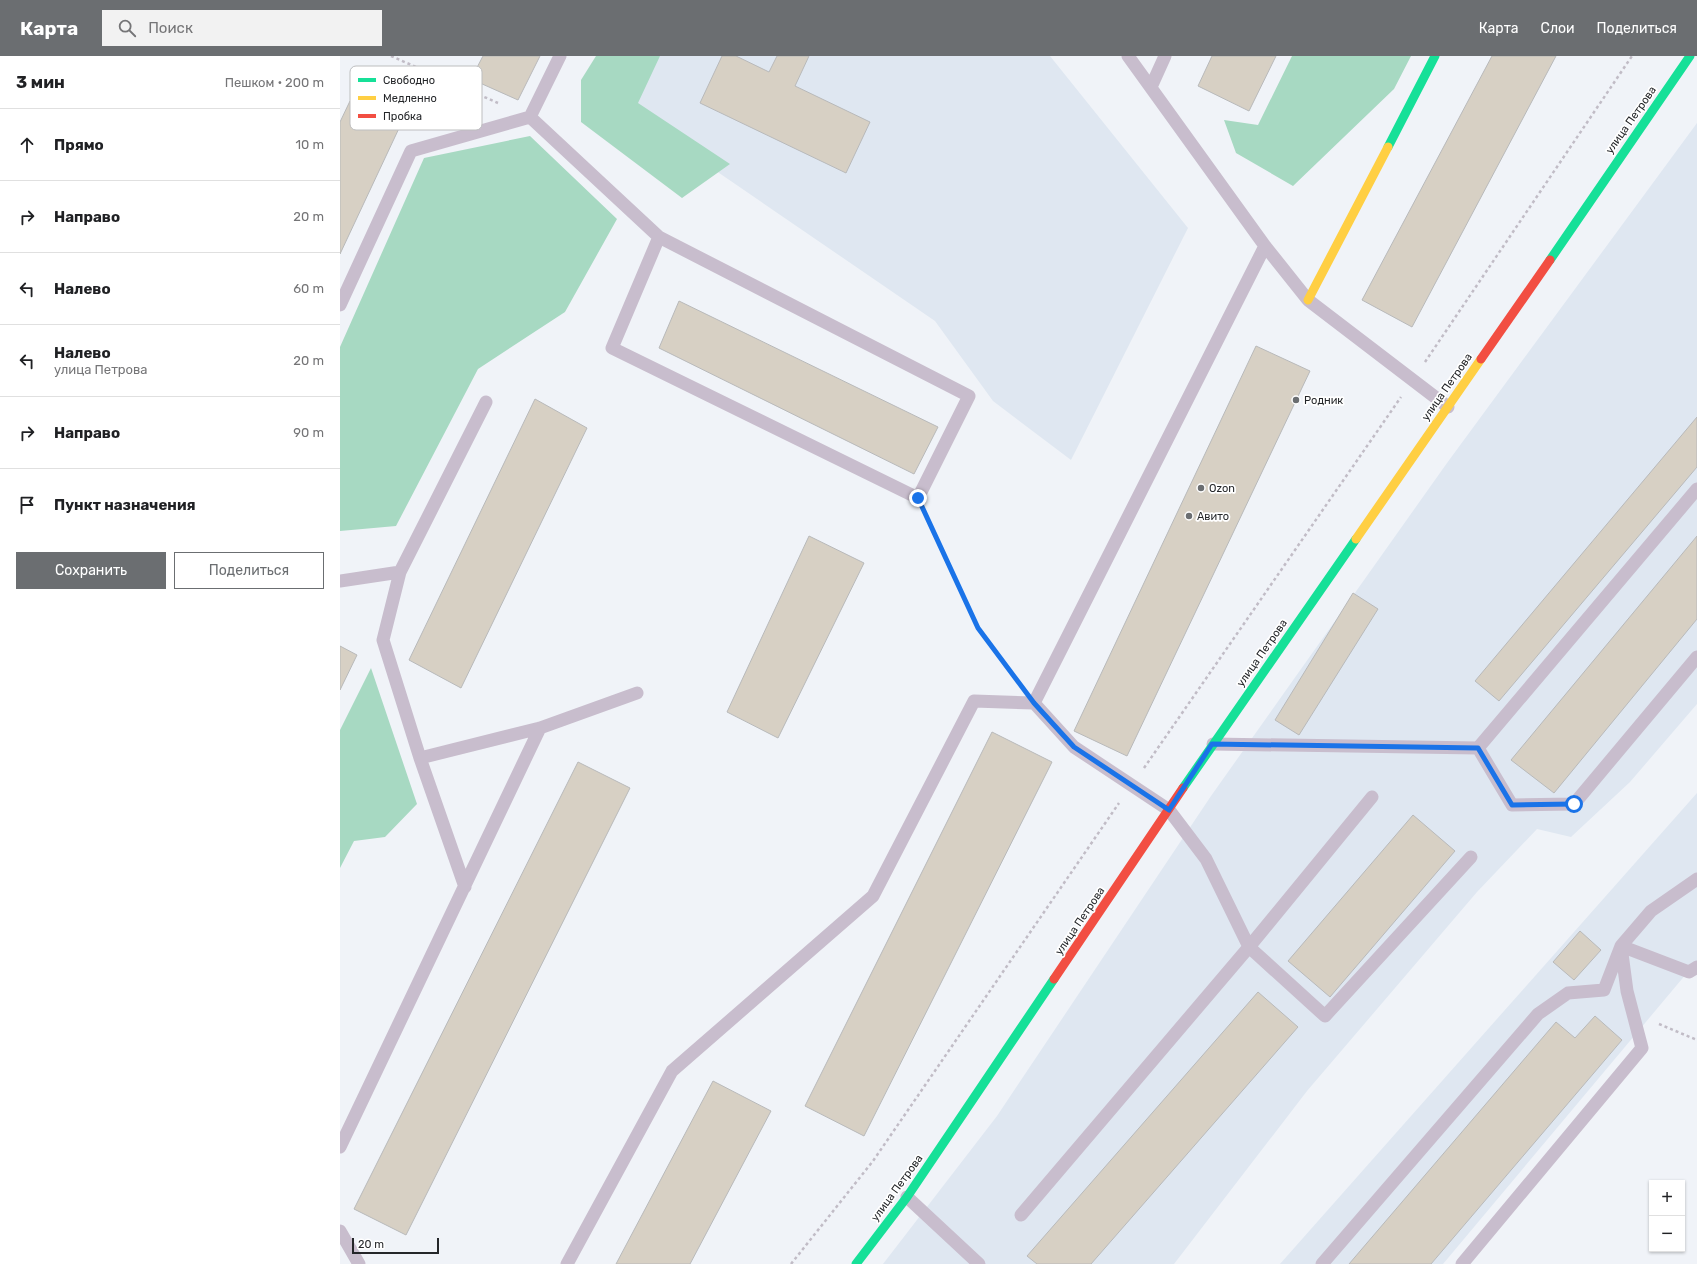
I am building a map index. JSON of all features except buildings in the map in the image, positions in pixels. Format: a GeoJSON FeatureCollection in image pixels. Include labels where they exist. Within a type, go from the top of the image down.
{"type":"FeatureCollection","features":[{"type":"Feature","properties":{"kind":"street"},"geometry":{"type":"LineString","coordinates":[[1308,300],[1435,56]]}},
{"type":"Feature","properties":{"kind":"street","name":"улица Петрова"},"geometry":{"type":"LineString","coordinates":[[856,1264],[907,1197],[1212,744],[1448,407],[1690,56]]}},
{"type":"Feature","properties":{"kind":"lane"},"geometry":{"type":"LineString","coordinates":[[340,304],[411,150],[530,117],[560,56]]}},
{"type":"Feature","properties":{"kind":"lane"},"geometry":{"type":"LineString","coordinates":[[1128,56],[1265,246],[1308,300],[1412,381],[1448,407]]}},
{"type":"Feature","properties":{"kind":"lane"},"geometry":{"type":"LineString","coordinates":[[1151,87],[1166,56]]}},
{"type":"Feature","properties":{"kind":"lane"},"geometry":{"type":"LineString","coordinates":[[530,117],[659,237],[969,396],[918,498],[612,348],[659,237]]}},
{"type":"Feature","properties":{"kind":"lane"},"geometry":{"type":"LineString","coordinates":[[1034,703],[1265,246]]}},
{"type":"Feature","properties":{"kind":"lane"},"geometry":{"type":"LineString","coordinates":[[465,887],[420,758],[383,640],[400,572],[486,402]]}},
{"type":"Feature","properties":{"kind":"lane"},"geometry":{"type":"LineString","coordinates":[[1478,748],[1697,490]]}},
{"type":"Feature","properties":{"kind":"lane"},"geometry":{"type":"LineString","coordinates":[[340,581],[400,572]]}},
{"type":"Feature","properties":{"kind":"lane"},"geometry":{"type":"LineString","coordinates":[[1478,748],[1512,805],[1574,804],[1697,657]]}},
{"type":"Feature","properties":{"kind":"lane"},"geometry":{"type":"LineString","coordinates":[[420,758],[540,728],[637,694]]}},
{"type":"Feature","properties":{"kind":"lane"},"geometry":{"type":"LineString","coordinates":[[568,1264],[672,1071],[873,896],[974,701],[1034,703],[1074,747],[1169,810],[1206,859],[1249,947],[1325,1016],[1470,857]]}},
{"type":"Feature","properties":{"kind":"lane"},"geometry":{"type":"LineString","coordinates":[[340,1147],[540,728]]}},
{"type":"Feature","properties":{"kind":"lane"},"geometry":{"type":"LineString","coordinates":[[1212,744],[1478,748]]}},
{"type":"Feature","properties":{"kind":"lane"},"geometry":{"type":"LineString","coordinates":[[1021,1215],[1249,947],[1372,797]]}},
{"type":"Feature","properties":{"kind":"lane"},"geometry":{"type":"LineString","coordinates":[[1322,1264],[1538,1014],[1568,993],[1604,990],[1621,946],[1651,910],[1697,879]]}},
{"type":"Feature","properties":{"kind":"lane"},"geometry":{"type":"LineString","coordinates":[[1621,946],[1689,972],[1697,968]]}},
{"type":"Feature","properties":{"kind":"lane"},"geometry":{"type":"LineString","coordinates":[[1462,1264],[1642,1048],[1627,990],[1621,946]]}},
{"type":"Feature","properties":{"kind":"lane"},"geometry":{"type":"LineString","coordinates":[[907,1197],[979,1264]]}},
{"type":"Feature","properties":{"kind":"lane"},"geometry":{"type":"LineString","coordinates":[[340,1231],[360,1264]]}},
{"type":"Feature","properties":{"kind":"path"},"geometry":{"type":"LineString","coordinates":[[391,56],[414,66]]}},
{"type":"Feature","properties":{"kind":"path"},"geometry":{"type":"LineString","coordinates":[[791,1264],[873,1161],[1412,381],[1632,56]]}},
{"type":"Feature","properties":{"kind":"path"},"geometry":{"type":"LineString","coordinates":[[482,96],[530,117]]}},
{"type":"Feature","properties":{"kind":"path"},"geometry":{"type":"LineString","coordinates":[[918,498],[978,628],[1034,703]]}},
{"type":"Feature","properties":{"kind":"path"},"geometry":{"type":"LineString","coordinates":[[1633,1013],[1697,1040]]}},
{"type":"Feature","properties":{"kind":"shaded area"},"geometry":{"type":"Polygon","coordinates":[[[640,56],[1050,56],[1188,228],[1071,460],[993,401],[935,321],[617,103],[640,56]]]}},
{"type":"Feature","properties":{"kind":"shaded area"},"geometry":{"type":"Polygon","coordinates":[[[1697,123],[1697,704],[1630,782],[1571,837],[1537,829],[1477,892],[1307,1091],[1174,1264],[883,1264],[997,1116],[1211,796],[1447,463],[1697,123]]]}},
{"type":"Feature","properties":{"kind":"shaded area"},"geometry":{"type":"Polygon","coordinates":[[[1697,793],[1697,961],[1443,1264],[1280,1264],[1697,793]]]}},
{"type":"Feature","properties":{"kind":"green space"},"geometry":{"type":"Polygon","coordinates":[[[596,56],[660,56],[638,103],[730,164],[682,198],[581,122],[581,80],[596,56]]]}},
{"type":"Feature","properties":{"kind":"green space"},"geometry":{"type":"Polygon","coordinates":[[[1292,56],[1411,56],[1394,89],[1293,186],[1236,153],[1224,120],[1258,125],[1292,56]]]}},
{"type":"Feature","properties":{"kind":"green space"},"geometry":{"type":"Polygon","coordinates":[[[530,136],[617,219],[565,312],[478,369],[396,526],[340,531],[340,347],[424,158],[530,136]]]}},
{"type":"Feature","properties":{"kind":"green space"},"geometry":{"type":"Polygon","coordinates":[[[371,668],[417,804],[385,837],[354,841],[340,868],[340,730],[371,668]]]}},
{"type":"Feature","properties":{"kind":"traffic: fast"},"geometry":{"type":"LineString","coordinates":[[1388,147],[1435,56]]}},
{"type":"Feature","properties":{"kind":"traffic: fast"},"geometry":{"type":"LineString","coordinates":[[1550,260],[1690,56]]}},
{"type":"Feature","properties":{"kind":"traffic: fast"},"geometry":{"type":"LineString","coordinates":[[1183,788],[1356,539]]}},
{"type":"Feature","properties":{"kind":"traffic: fast"},"geometry":{"type":"LineString","coordinates":[[856,1264],[907,1197],[1054,979]]}},
{"type":"Feature","properties":{"kind":"traffic: slow"},"geometry":{"type":"LineString","coordinates":[[1308,300],[1388,147]]}},
{"type":"Feature","properties":{"kind":"traffic: slow"},"geometry":{"type":"LineString","coordinates":[[1356,539],[1481,359]]}},
{"type":"Feature","properties":{"kind":"traffic: jam"},"geometry":{"type":"LineString","coordinates":[[1481,359],[1550,260]]}},
{"type":"Feature","properties":{"kind":"traffic: jam"},"geometry":{"type":"LineString","coordinates":[[1054,979],[1183,788]]}},
{"type":"Feature","properties":{"kind":"place","name":"Родник"},"geometry":{"type":"Point","coordinates":[1296,400]}},
{"type":"Feature","properties":{"kind":"place","name":"Ozon"},"geometry":{"type":"Point","coordinates":[1201,488]}},
{"type":"Feature","properties":{"kind":"place","name":"Авито"},"geometry":{"type":"Point","coordinates":[1189,516]}},
{"type":"Feature","properties":{"kind":"route"},"geometry":{"type":"LineString","coordinates":[[918,498],[978,628],[1034,703],[1074,747],[1169,810],[1212,744],[1478,748],[1512,805],[1574,804]]}}]}
